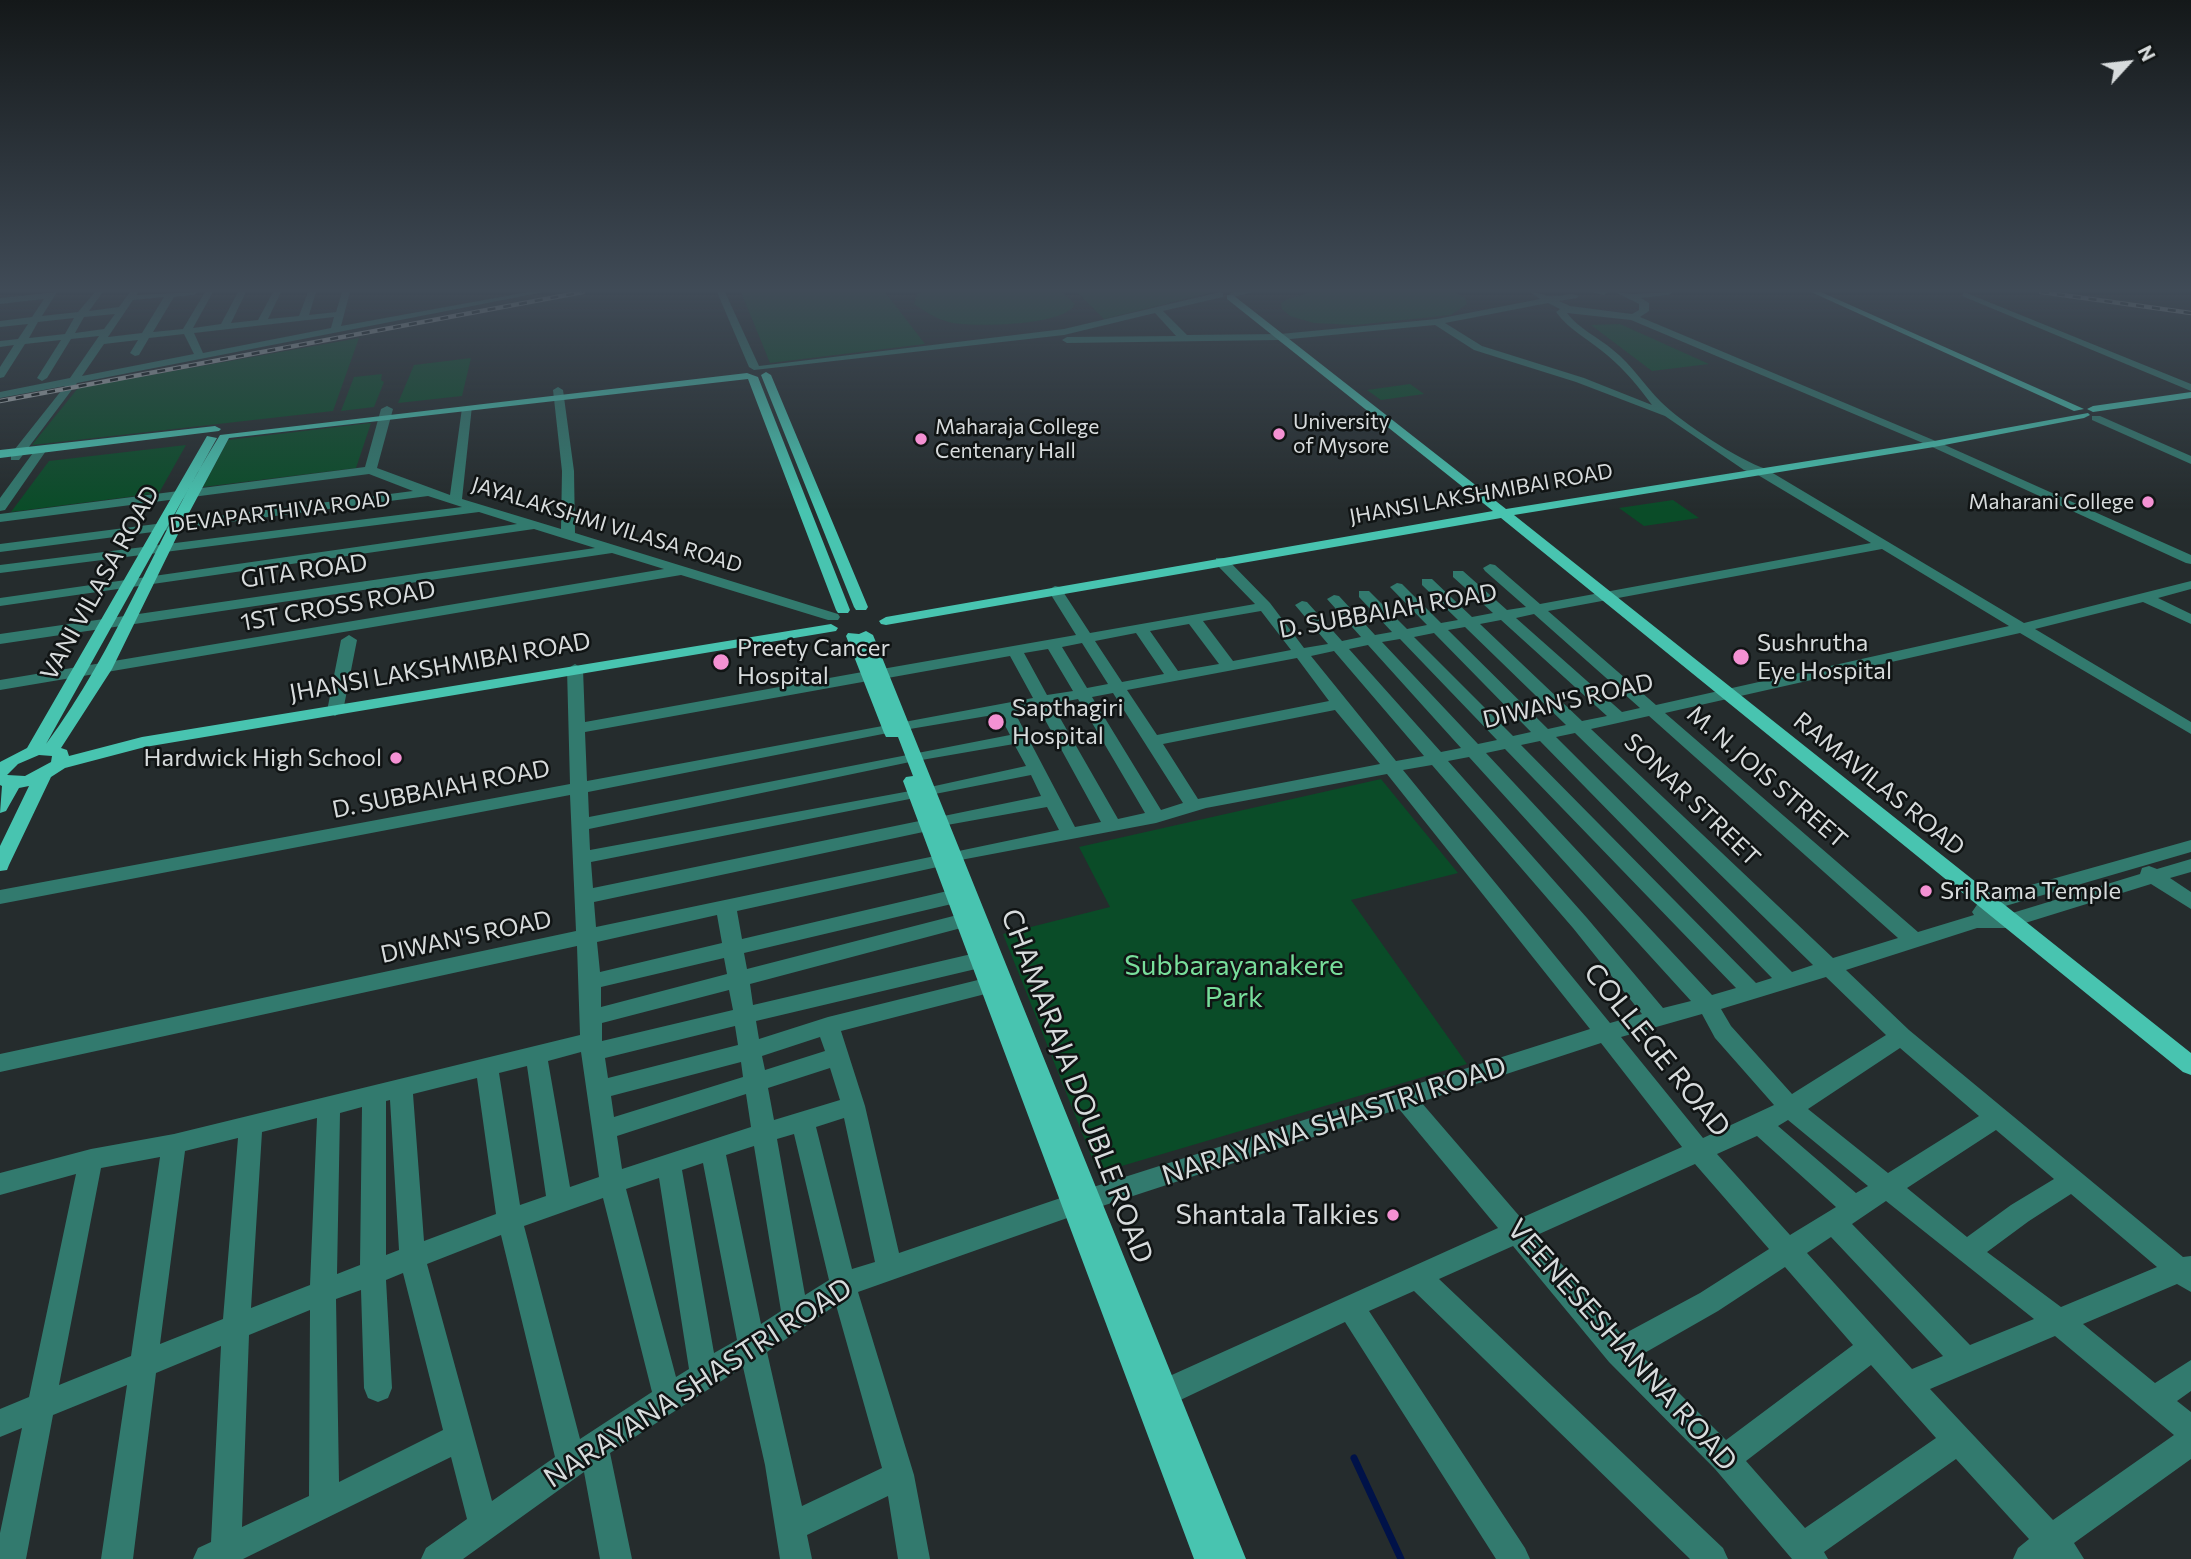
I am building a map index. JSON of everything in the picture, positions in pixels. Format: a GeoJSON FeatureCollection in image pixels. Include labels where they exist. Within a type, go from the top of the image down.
{"type":"FeatureCollection","features":[{"type":"Feature","properties":{"kind":"main road","name":"RAMAVILAS ROAD"},"geometry":{"type":"LineString","coordinates":[[1315,365],[1728,693],[1982,912]]}},
{"type":"Feature","properties":{"kind":"main road"},"geometry":{"type":"LineString","coordinates":[[1980,365],[2090,413]]}},
{"type":"Feature","properties":{"kind":"main road"},"geometry":{"type":"LineString","coordinates":[[1983,365],[2090,413]]}},
{"type":"Feature","properties":{"kind":"main road"},"geometry":{"type":"LineString","coordinates":[[0,456],[757,372]]}},
{"type":"Feature","properties":{"kind":"main road"},"geometry":{"type":"LineString","coordinates":[[757,372],[861,607],[885,617],[880,629],[860,636],[839,634],[757,372]]}},
{"type":"Feature","properties":{"kind":"main road"},"geometry":{"type":"LineString","coordinates":[[386,414],[468,408],[558,394]]}},
{"type":"Feature","properties":{"kind":"main road","name":"JHANSI LAKSHMIBAI ROAD"},"geometry":{"type":"LineString","coordinates":[[885,617],[1499,511],[2191,397]]}},
{"type":"Feature","properties":{"kind":"main road","name":"VANI VILASA ROAD"},"geometry":{"type":"LineString","coordinates":[[0,865],[104,669],[222,433]]}},
{"type":"Feature","properties":{"kind":"main road","name":"VANI VILASA ROAD"},"geometry":{"type":"LineString","coordinates":[[33,752],[80,673],[175,496],[222,433]]}},
{"type":"Feature","properties":{"kind":"main road","name":"JHANSI LAKSHMIBAI ROAD"},"geometry":{"type":"LineString","coordinates":[[885,617],[1055,590],[1499,511]]}},
{"type":"Feature","properties":{"kind":"main road","name":"JHANSI LAKSHMIBAI ROAD"},"geometry":{"type":"LineString","coordinates":[[54,761],[116,751],[142,742],[575,669],[835,618],[861,607]]}},
{"type":"Feature","properties":{"kind":"main road","name":"CHAMARAJA DOUBLE ROAD"},"geometry":{"type":"LineString","coordinates":[[860,636],[1080,1202],[1210,1559]]}},
{"type":"Feature","properties":{"kind":"main road"},"geometry":{"type":"LineString","coordinates":[[0,807],[3,775],[33,752],[54,761]]}},
{"type":"Feature","properties":{"kind":"main road"},"geometry":{"type":"LineString","coordinates":[[3,775],[54,761]]}},
{"type":"Feature","properties":{"kind":"main road","name":"CHAMARAJA DOUBLE ROAD"},"geometry":{"type":"LineString","coordinates":[[948,859],[960,908],[990,985],[1080,1202],[1164,1393],[1230,1559]]}},
{"type":"Feature","properties":{"kind":"main road"},"geometry":{"type":"LineString","coordinates":[[2009,921],[2191,1066]]}},
{"type":"Feature","properties":{"kind":"street"},"geometry":{"type":"LineString","coordinates":[[42,377],[50,365]]}},
{"type":"Feature","properties":{"kind":"street"},"geometry":{"type":"LineString","coordinates":[[17,454],[83,365]]}},
{"type":"Feature","properties":{"kind":"street"},"geometry":{"type":"LineString","coordinates":[[0,395],[150,365]]}},
{"type":"Feature","properties":{"kind":"street"},"geometry":{"type":"LineString","coordinates":[[754,365],[757,372]]}},
{"type":"Feature","properties":{"kind":"street"},"geometry":{"type":"LineString","coordinates":[[757,372],[813,365]]}},
{"type":"Feature","properties":{"kind":"street"},"geometry":{"type":"LineString","coordinates":[[757,372],[827,365]]}},
{"type":"Feature","properties":{"kind":"street"},"geometry":{"type":"LineString","coordinates":[[1531,365],[1591,384],[1674,418],[2191,729]]}},
{"type":"Feature","properties":{"kind":"street"},"geometry":{"type":"LineString","coordinates":[[1622,365],[1674,418]]}},
{"type":"Feature","properties":{"kind":"street"},"geometry":{"type":"LineString","coordinates":[[1747,365],[1928,441],[2191,560]]}},
{"type":"Feature","properties":{"kind":"street"},"geometry":{"type":"LineString","coordinates":[[2135,365],[2191,388]]}},
{"type":"Feature","properties":{"kind":"street"},"geometry":{"type":"LineString","coordinates":[[0,384],[42,377],[74,378]]}},
{"type":"Feature","properties":{"kind":"street"},"geometry":{"type":"LineString","coordinates":[[558,394],[568,471],[568,535]]}},
{"type":"Feature","properties":{"kind":"street"},"geometry":{"type":"LineString","coordinates":[[456,500],[468,408]]}},
{"type":"Feature","properties":{"kind":"street"},"geometry":{"type":"LineString","coordinates":[[2090,413],[2191,457]]}},
{"type":"Feature","properties":{"kind":"street"},"geometry":{"type":"LineString","coordinates":[[0,518],[370,470],[386,414]]}},
{"type":"Feature","properties":{"kind":"street"},"geometry":{"type":"LineString","coordinates":[[0,507],[38,452]]}},
{"type":"Feature","properties":{"kind":"street","name":"JAYALAKSHMI VILASA ROAD"},"geometry":{"type":"LineString","coordinates":[[370,470],[430,493],[835,618]]}},
{"type":"Feature","properties":{"kind":"street"},"geometry":{"type":"LineString","coordinates":[[0,548],[430,493]]}},
{"type":"Feature","properties":{"kind":"street","name":"DEVAPARTHIVA ROAD"},"geometry":{"type":"LineString","coordinates":[[0,569],[482,508]]}},
{"type":"Feature","properties":{"kind":"street"},"geometry":{"type":"LineString","coordinates":[[0,602],[537,526]]}},
{"type":"Feature","properties":{"kind":"street","name":"D. SUBBAIAH ROAD"},"geometry":{"type":"LineString","coordinates":[[0,897],[1436,626],[1608,597],[1883,545]]}},
{"type":"Feature","properties":{"kind":"street","name":"GITA ROAD"},"geometry":{"type":"LineString","coordinates":[[0,639],[614,549]]}},
{"type":"Feature","properties":{"kind":"street","name":"COLLEGE ROAD"},"geometry":{"type":"LineString","coordinates":[[1221,561],[1265,606],[1339,704],[1393,767],[1699,1151],[1958,1440],[2049,1553]]}},
{"type":"Feature","properties":{"kind":"street","name":"M. N. JOIS STREET"},"geometry":{"type":"LineString","coordinates":[[1490,568],[1916,942]]}},
{"type":"Feature","properties":{"kind":"street","name":"1ST CROSS ROAD"},"geometry":{"type":"LineString","coordinates":[[0,685],[684,570]]}},
{"type":"Feature","properties":{"kind":"street"},"geometry":{"type":"LineString","coordinates":[[1458,574],[1618,718]]}},
{"type":"Feature","properties":{"kind":"street","name":"SONAR STREET"},"geometry":{"type":"LineString","coordinates":[[1427,582],[1901,1036],[2072,1181],[2187,1272]]}},
{"type":"Feature","properties":{"kind":"street"},"geometry":{"type":"LineString","coordinates":[[1397,587],[1787,981]]}},
{"type":"Feature","properties":{"kind":"street","name":"DIWAN'S ROAD"},"geometry":{"type":"LineString","coordinates":[[0,1063],[948,859],[1156,817],[1194,806],[1509,743],[2022,628],[2143,596],[2187,588]]}},
{"type":"Feature","properties":{"kind":"street"},"geometry":{"type":"LineString","coordinates":[[1055,590],[1194,806]]}},
{"type":"Feature","properties":{"kind":"street"},"geometry":{"type":"LineString","coordinates":[[1364,594],[1752,992]]}},
{"type":"Feature","properties":{"kind":"street"},"geometry":{"type":"LineString","coordinates":[[2143,596],[2191,620]]}},
{"type":"Feature","properties":{"kind":"street"},"geometry":{"type":"LineString","coordinates":[[1334,599],[1707,1004],[1723,1032],[1790,1108],[1967,1252],[2057,1320],[2191,1431]]}},
{"type":"Feature","properties":{"kind":"street"},"geometry":{"type":"LineString","coordinates":[[1302,605],[1580,923],[1660,1019]]}},
{"type":"Feature","properties":{"kind":"street"},"geometry":{"type":"LineString","coordinates":[[578,728],[1265,606]]}},
{"type":"Feature","properties":{"kind":"street"},"geometry":{"type":"LineString","coordinates":[[1193,619],[1229,666]]}},
{"type":"Feature","properties":{"kind":"street"},"geometry":{"type":"LineString","coordinates":[[1140,628],[1174,677]]}},
{"type":"Feature","properties":{"kind":"street"},"geometry":{"type":"LineString","coordinates":[[335,710],[349,640]]}},
{"type":"Feature","properties":{"kind":"street"},"geometry":{"type":"LineString","coordinates":[[1053,644],[1156,817]]}},
{"type":"Feature","properties":{"kind":"street"},"geometry":{"type":"LineString","coordinates":[[1014,650],[1112,825]]}},
{"type":"Feature","properties":{"kind":"street"},"geometry":{"type":"LineString","coordinates":[[575,669],[581,858],[591,1037],[612,1184],[667,1397]]}},
{"type":"Feature","properties":{"kind":"street"},"geometry":{"type":"LineString","coordinates":[[1152,741],[1339,704]]}},
{"type":"Feature","properties":{"kind":"street"},"geometry":{"type":"LineString","coordinates":[[1004,708],[1070,834]]}},
{"type":"Feature","properties":{"kind":"street"},"geometry":{"type":"LineString","coordinates":[[580,825],[1020,738]]}},
{"type":"Feature","properties":{"kind":"street"},"geometry":{"type":"LineString","coordinates":[[581,858],[1036,769]]}},
{"type":"Feature","properties":{"kind":"street"},"geometry":{"type":"LineString","coordinates":[[583,897],[1052,800]]}},
{"type":"Feature","properties":{"kind":"street","name":"NARAYANA SHASTRI ROAD"},"geometry":{"type":"LineString","coordinates":[[436,1559],[667,1397],[752,1346],[843,1285],[1080,1202],[1604,1033],[1660,1019],[1916,942],[1982,912],[2191,846]]}},
{"type":"Feature","properties":{"kind":"street"},"geometry":{"type":"LineString","coordinates":[[2135,863],[2191,902]]}},
{"type":"Feature","properties":{"kind":"street","name":"NARAYANA SHASTRI ROAD"},"geometry":{"type":"LineString","coordinates":[[1982,912],[2009,921],[2191,865]]}},
{"type":"Feature","properties":{"kind":"street"},"geometry":{"type":"LineString","coordinates":[[726,907],[795,1315]]}},
{"type":"Feature","properties":{"kind":"street"},"geometry":{"type":"LineString","coordinates":[[590,982],[733,948],[960,908]]}},
{"type":"Feature","properties":{"kind":"street"},"geometry":{"type":"LineString","coordinates":[[0,1184],[91,1159],[174,1144],[536,1055],[591,1037],[739,980],[960,908]]}},
{"type":"Feature","properties":{"kind":"street"},"geometry":{"type":"LineString","coordinates":[[591,1037],[745,1016],[980,960]]}},
{"type":"Feature","properties":{"kind":"street"},"geometry":{"type":"LineString","coordinates":[[598,1090],[751,1051],[828,1026],[990,985]]}},
{"type":"Feature","properties":{"kind":"street"},"geometry":{"type":"LineString","coordinates":[[828,1026],[853,1106],[889,1268]]}},
{"type":"Feature","properties":{"kind":"street"},"geometry":{"type":"LineString","coordinates":[[1164,1393],[1350,1306],[1760,1124],[1790,1108],[1901,1036]]}},
{"type":"Feature","properties":{"kind":"street"},"geometry":{"type":"LineString","coordinates":[[536,1055],[560,1203]]}},
{"type":"Feature","properties":{"kind":"street"},"geometry":{"type":"LineString","coordinates":[[606,1129],[839,1056]]}},
{"type":"Feature","properties":{"kind":"street"},"geometry":{"type":"LineString","coordinates":[[487,1066],[510,1221],[616,1559]]}},
{"type":"Feature","properties":{"kind":"street"},"geometry":{"type":"LineString","coordinates":[[401,1088],[412,1257],[483,1524]]}},
{"type":"Feature","properties":{"kind":"street"},"geometry":{"type":"LineString","coordinates":[[374,1095],[373,1273],[378,1388]]}},
{"type":"Feature","properties":{"kind":"street","name":"VEENESESHANNA ROAD"},"geometry":{"type":"LineString","coordinates":[[1405,1099],[1619,1352],[1725,1459],[1807,1553]]}},
{"type":"Feature","properties":{"kind":"street"},"geometry":{"type":"LineString","coordinates":[[324,1505],[323,1293],[328,1106]]}},
{"type":"Feature","properties":{"kind":"street"},"geometry":{"type":"LineString","coordinates":[[0,1423],[412,1257],[612,1184],[802,1120],[853,1106]]}},
{"type":"Feature","properties":{"kind":"street"},"geometry":{"type":"LineString","coordinates":[[1619,1352],[1709,1302],[1789,1252],[1996,1116]]}},
{"type":"Feature","properties":{"kind":"street"},"geometry":{"type":"LineString","coordinates":[[802,1120],[843,1285],[899,1475],[914,1559]]}},
{"type":"Feature","properties":{"kind":"street"},"geometry":{"type":"LineString","coordinates":[[251,1124],[218,1555],[459,1437]]}},
{"type":"Feature","properties":{"kind":"street"},"geometry":{"type":"LineString","coordinates":[[1760,1124],[1844,1215],[1965,1360]]}},
{"type":"Feature","properties":{"kind":"street"},"geometry":{"type":"LineString","coordinates":[[117,1559],[174,1144]]}},
{"type":"Feature","properties":{"kind":"street"},"geometry":{"type":"LineString","coordinates":[[713,1150],[738,1285],[780,1465],[796,1559]]}},
{"type":"Feature","properties":{"kind":"street"},"geometry":{"type":"LineString","coordinates":[[9,1559],[91,1159]]}},
{"type":"Feature","properties":{"kind":"street"},"geometry":{"type":"LineString","coordinates":[[669,1165],[705,1373]]}},
{"type":"Feature","properties":{"kind":"street"},"geometry":{"type":"LineString","coordinates":[[1967,1252],[2020,1213],[2072,1181]]}},
{"type":"Feature","properties":{"kind":"street"},"geometry":{"type":"LineString","coordinates":[[1907,1385],[2057,1320],[2187,1272]]}},
{"type":"Feature","properties":{"kind":"street"},"geometry":{"type":"LineString","coordinates":[[1418,1276],[1712,1559]]}},
{"type":"Feature","properties":{"kind":"street"},"geometry":{"type":"LineString","coordinates":[[1350,1306],[1514,1559]]}},
{"type":"Feature","properties":{"kind":"street"},"geometry":{"type":"LineString","coordinates":[[1725,1459],[1873,1347]]}},
{"type":"Feature","properties":{"kind":"street"},"geometry":{"type":"LineString","coordinates":[[2154,1400],[2191,1374]]}},
{"type":"Feature","properties":{"kind":"street"},"geometry":{"type":"LineString","coordinates":[[1807,1553],[1958,1440]]}},
{"type":"Feature","properties":{"kind":"street"},"geometry":{"type":"LineString","coordinates":[[2049,1553],[2191,1441]]}},
{"type":"Feature","properties":{"kind":"street"},"geometry":{"type":"LineString","coordinates":[[791,1527],[899,1475]]}},
{"type":"Feature","properties":{"kind":"green space"},"geometry":{"type":"Polygon","coordinates":[[[209,365],[349,365],[333,411],[32,445],[78,388],[209,365]]]}},
{"type":"Feature","properties":{"kind":"green space"},"geometry":{"type":"Polygon","coordinates":[[[414,365],[469,365],[462,396],[398,403],[414,365]]]}},
{"type":"Feature","properties":{"kind":"green space"},"geometry":{"type":"Polygon","coordinates":[[[1644,365],[1703,365],[1652,371],[1644,365]]]}},
{"type":"Feature","properties":{"kind":"green space"},"geometry":{"type":"Polygon","coordinates":[[[382,374],[381,380],[384,382],[374,407],[341,411],[354,377],[382,374]]]}},
{"type":"Feature","properties":{"kind":"green space"},"geometry":{"type":"Polygon","coordinates":[[[1410,384],[1424,394],[1381,400],[1367,390],[1410,384]]]}},
{"type":"Feature","properties":{"kind":"green space"},"geometry":{"type":"Polygon","coordinates":[[[371,423],[356,468],[203,487],[228,440],[371,423]]]}},
{"type":"Feature","properties":{"kind":"green space"},"geometry":{"type":"Polygon","coordinates":[[[186,445],[159,493],[11,512],[49,461],[186,445]]]}},
{"type":"Feature","properties":{"kind":"green space"},"geometry":{"type":"Polygon","coordinates":[[[1673,500],[1699,518],[1644,526],[1619,508],[1673,500]]]}},
{"type":"Feature","properties":{"kind":"green space","name":"Subbarayanakere Park"},"geometry":{"type":"Polygon","coordinates":[[[1381,779],[1458,873],[1351,900],[1467,1064],[1098,1173],[1003,934],[1110,907],[1079,847],[1381,779]]]}},
{"type":"Feature","properties":{"kind":"waterway"},"geometry":{"type":"LineString","coordinates":[[1354,1458],[1401,1559]]}},
{"type":"Feature","properties":{"kind":"railway"},"geometry":{"type":"LineString","coordinates":[[0,401],[194,365]]}},
{"type":"Feature","properties":{"kind":"place","name":"University of Mysore"},"geometry":{"type":"Point","coordinates":[1279,434]}},
{"type":"Feature","properties":{"kind":"place","name":"Maharaja College Centenary Hall"},"geometry":{"type":"Point","coordinates":[921,439]}},
{"type":"Feature","properties":{"kind":"place","name":"Maharani College"},"geometry":{"type":"Point","coordinates":[2148,502]}},
{"type":"Feature","properties":{"kind":"place","name":"Sushrutha Eye Hospital"},"geometry":{"type":"Point","coordinates":[1741,657]}},
{"type":"Feature","properties":{"kind":"place","name":"Preety Cancer Hospital"},"geometry":{"type":"Point","coordinates":[721,662]}},
{"type":"Feature","properties":{"kind":"place","name":"Sapthagiri Hospital"},"geometry":{"type":"Point","coordinates":[996,722]}},
{"type":"Feature","properties":{"kind":"place","name":"Hardwick High School"},"geometry":{"type":"Point","coordinates":[396,758]}},
{"type":"Feature","properties":{"kind":"place","name":"Sri Rama Temple"},"geometry":{"type":"Point","coordinates":[1926,891]}},
{"type":"Feature","properties":{"kind":"place","name":"Shantala Talkies"},"geometry":{"type":"Point","coordinates":[1393,1215]}}]}
